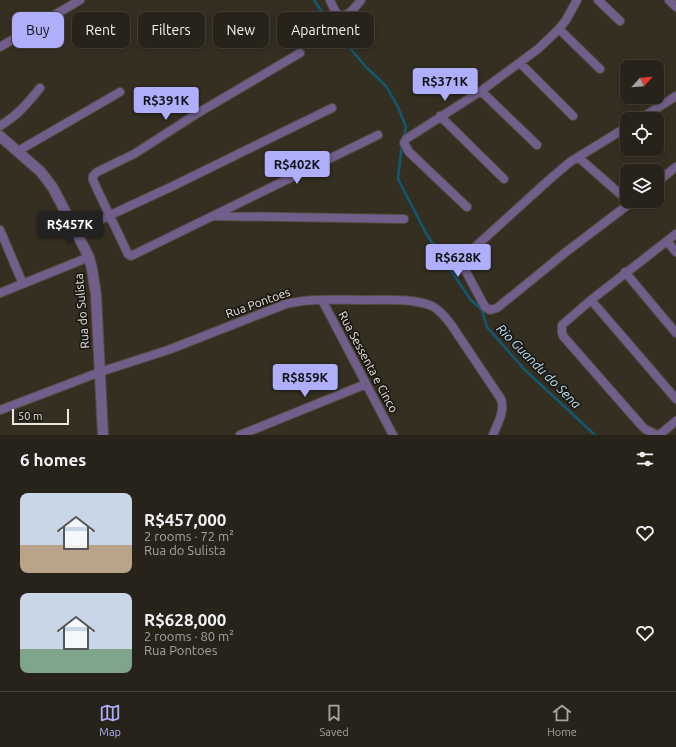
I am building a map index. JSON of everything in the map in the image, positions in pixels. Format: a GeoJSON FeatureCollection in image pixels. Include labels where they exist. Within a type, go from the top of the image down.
{"type":"FeatureCollection","features":[{"type":"Feature","properties":{"kind":"street"},"geometry":{"type":"LineString","coordinates":[[0,47],[80,0]]}},
{"type":"Feature","properties":{"kind":"street"},"geometry":{"type":"LineString","coordinates":[[330,0],[337,14],[345,16],[361,0]]}},
{"type":"Feature","properties":{"kind":"street"},"geometry":{"type":"LineString","coordinates":[[467,207],[409,152],[405,147],[404,142],[406,139],[440,116],[481,91],[538,50],[559,29],[578,0]]}},
{"type":"Feature","properties":{"kind":"street"},"geometry":{"type":"LineString","coordinates":[[598,0],[620,21]]}},
{"type":"Feature","properties":{"kind":"street"},"geometry":{"type":"LineString","coordinates":[[669,0],[676,7]]}},
{"type":"Feature","properties":{"kind":"street"},"geometry":{"type":"LineString","coordinates":[[559,29],[600,69]]}},
{"type":"Feature","properties":{"kind":"street"},"geometry":{"type":"LineString","coordinates":[[300,54],[198,113],[134,154],[96,172],[93,176],[93,180],[125,251],[131,256],[378,135]]}},
{"type":"Feature","properties":{"kind":"street"},"geometry":{"type":"LineString","coordinates":[[520,63],[573,116]]}},
{"type":"Feature","properties":{"kind":"street"},"geometry":{"type":"LineString","coordinates":[[0,126],[24,109],[40,88]]}},
{"type":"Feature","properties":{"kind":"street"},"geometry":{"type":"LineString","coordinates":[[481,91],[537,146]]}},
{"type":"Feature","properties":{"kind":"street"},"geometry":{"type":"LineString","coordinates":[[18,151],[120,92]]}},
{"type":"Feature","properties":{"kind":"street"},"geometry":{"type":"LineString","coordinates":[[651,112],[676,96]]}},
{"type":"Feature","properties":{"kind":"street"},"geometry":{"type":"LineString","coordinates":[[76,231],[332,108]]}},
{"type":"Feature","properties":{"kind":"street"},"geometry":{"type":"LineString","coordinates":[[440,116],[504,179]]}},
{"type":"Feature","properties":{"kind":"street"},"geometry":{"type":"LineString","coordinates":[[620,131],[578,157],[550,179],[464,257],[462,260],[464,268],[484,307],[490,310],[497,308],[621,208]]}},
{"type":"Feature","properties":{"kind":"street","name":"Rua do Sulista"},"geometry":{"type":"LineString","coordinates":[[0,136],[41,172],[54,188],[89,258],[94,274],[96,295],[103,435]]}},
{"type":"Feature","properties":{"kind":"street"},"geometry":{"type":"LineString","coordinates":[[578,157],[620,193]]}},
{"type":"Feature","properties":{"kind":"street"},"geometry":{"type":"LineString","coordinates":[[664,176],[676,167]]}},
{"type":"Feature","properties":{"kind":"street"},"geometry":{"type":"LineString","coordinates":[[212,216],[404,219]]}},
{"type":"Feature","properties":{"kind":"street"},"geometry":{"type":"LineString","coordinates":[[0,230],[3,243],[23,284]]}},
{"type":"Feature","properties":{"kind":"street"},"geometry":{"type":"LineString","coordinates":[[676,234],[625,272],[562,325],[562,332],[564,336],[645,429],[658,435],[676,421]]}},
{"type":"Feature","properties":{"kind":"street"},"geometry":{"type":"LineString","coordinates":[[667,241],[676,252]]}},
{"type":"Feature","properties":{"kind":"street"},"geometry":{"type":"LineString","coordinates":[[0,293],[89,258]]}},
{"type":"Feature","properties":{"kind":"street"},"geometry":{"type":"LineString","coordinates":[[625,272],[676,333]]}},
{"type":"Feature","properties":{"kind":"street","name":"Rua Sessenta e Cinco"},"geometry":{"type":"LineString","coordinates":[[322,300],[393,435]]}},
{"type":"Feature","properties":{"kind":"street"},"geometry":{"type":"LineString","coordinates":[[591,300],[676,399]]}},
{"type":"Feature","properties":{"kind":"street","name":"Rua Pontoes"},"geometry":{"type":"LineString","coordinates":[[0,410],[100,372],[168,350],[294,301],[402,301],[426,304],[438,310],[450,323],[501,398],[503,408],[493,435]]}},
{"type":"Feature","properties":{"kind":"street"},"geometry":{"type":"LineString","coordinates":[[240,435],[255,433],[366,384]]}},
{"type":"Feature","properties":{"kind":"waterway","name":"Rio Guandu do Sena"},"geometry":{"type":"LineString","coordinates":[[314,0],[332,27],[366,67],[386,86],[398,107],[406,127],[404,137]]}},
{"type":"Feature","properties":{"kind":"waterway","name":"Rio Guandu do Sena"},"geometry":{"type":"LineString","coordinates":[[402,144],[398,179],[427,235],[471,300],[482,310],[487,327],[524,369],[595,435]]}}]}
